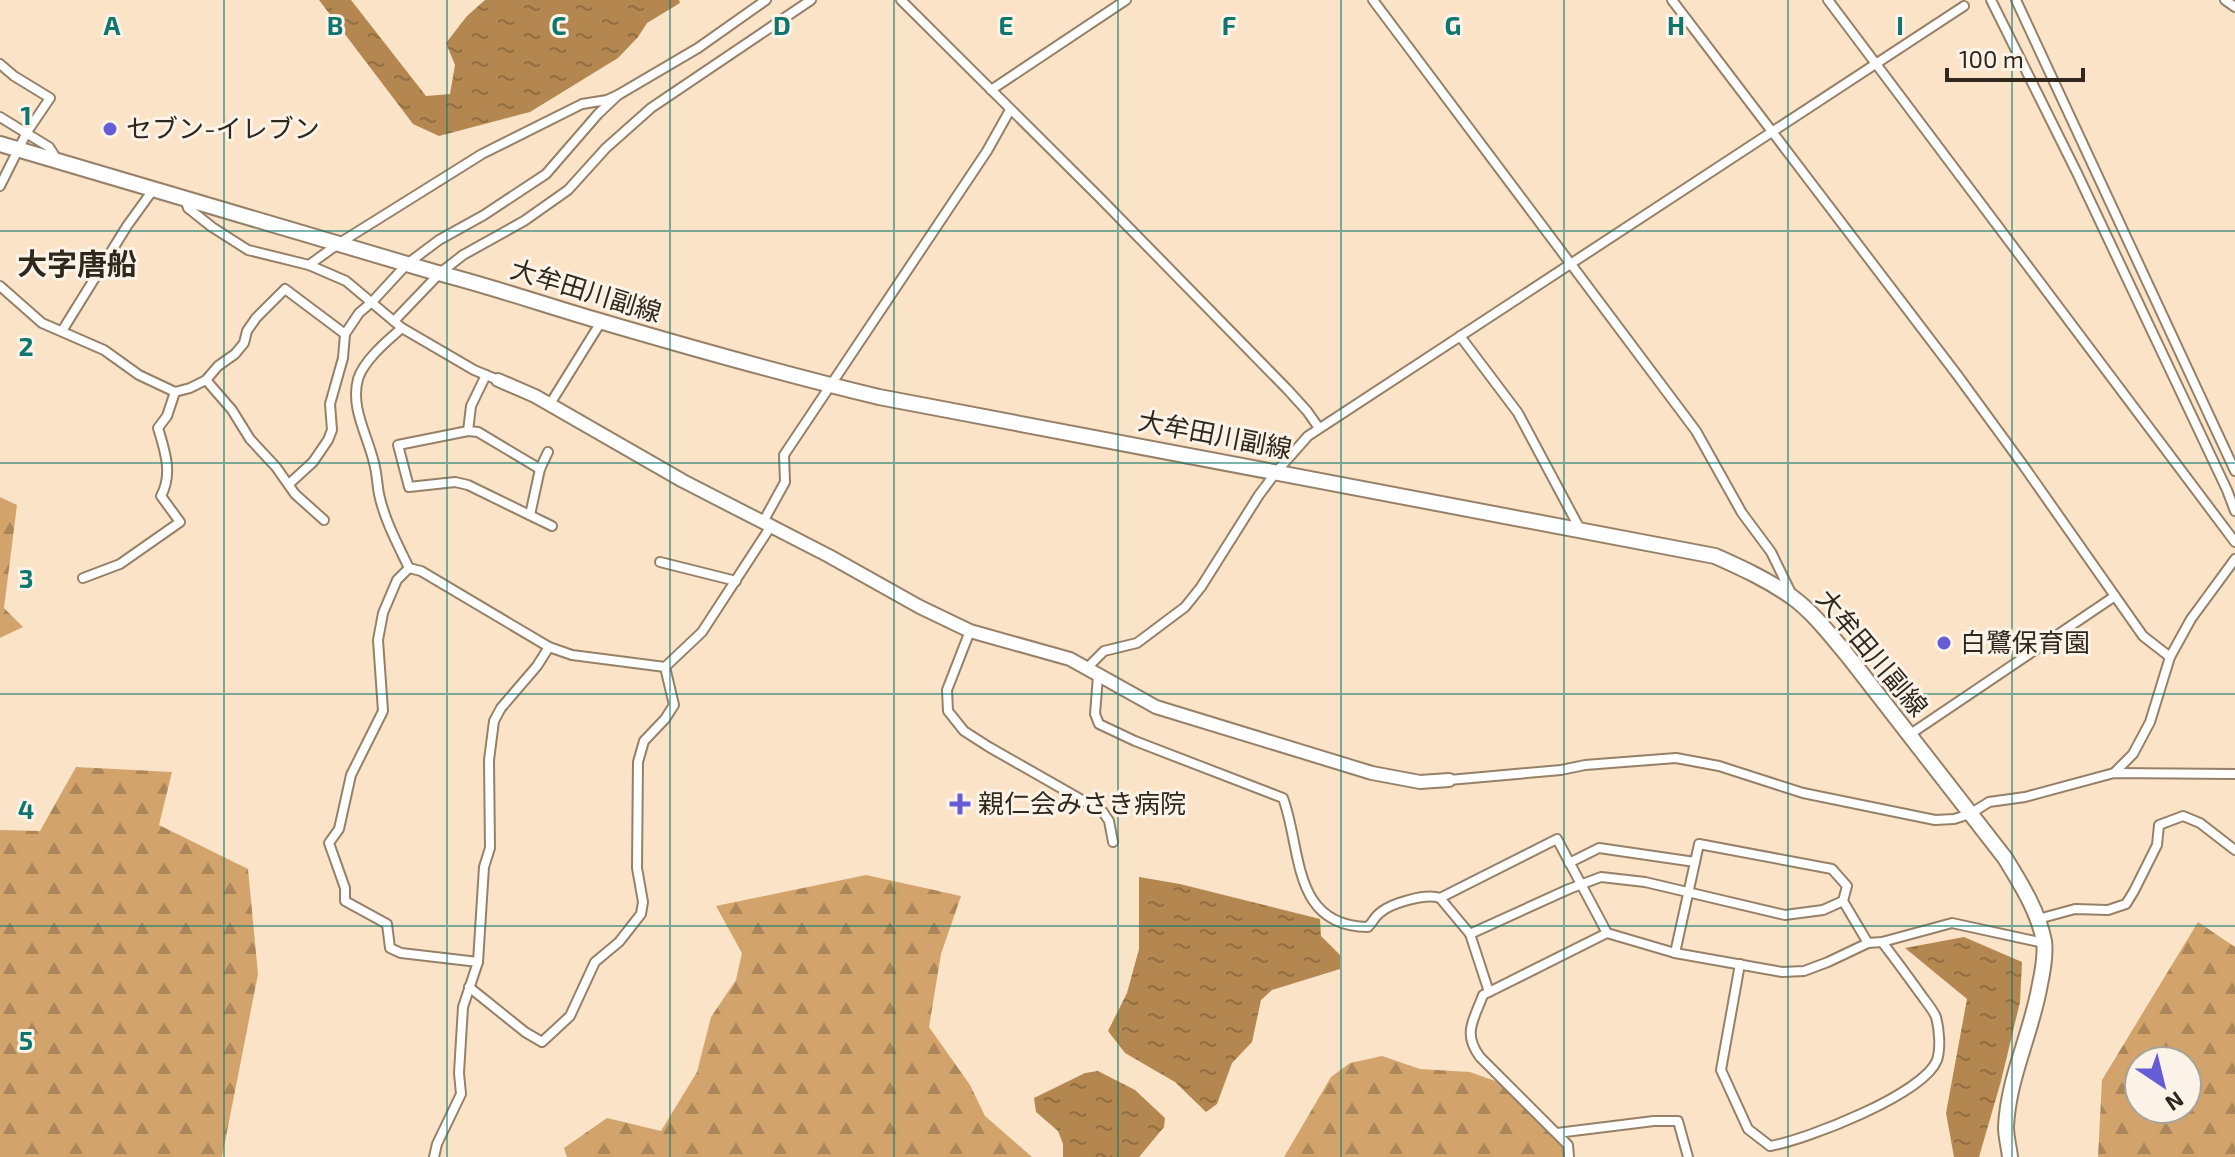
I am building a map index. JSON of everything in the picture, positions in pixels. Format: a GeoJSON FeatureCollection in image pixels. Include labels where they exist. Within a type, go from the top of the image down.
{"type":"FeatureCollection","features":[{"type":"Feature","properties":{"kind":"main road","name":"大牟田川副線"},"geometry":{"type":"LineString","coordinates":[[0,144],[601,322],[830,385],[879,397],[1715,556],[1758,575],[1795,599],[1848,656],[2005,858],[2038,919],[2044,943],[2044,960],[2037,1001],[2009,1096],[2006,1129],[2010,1157]]}},
{"type":"Feature","properties":{"kind":"street"},"geometry":{"type":"LineString","coordinates":[[309,265],[482,154],[582,104],[618,95],[698,48],[766,0]]}},
{"type":"Feature","properties":{"kind":"street"},"geometry":{"type":"LineString","coordinates":[[394,321],[437,273],[524,221],[568,190],[606,148],[651,108],[811,0]]}},
{"type":"Feature","properties":{"kind":"street"},"geometry":{"type":"LineString","coordinates":[[901,0],[1287,389],[1319,428]]}},
{"type":"Feature","properties":{"kind":"street"},"geometry":{"type":"LineString","coordinates":[[991,90],[1126,0]]}},
{"type":"Feature","properties":{"kind":"street"},"geometry":{"type":"LineString","coordinates":[[1373,0],[1696,431],[1742,513],[1771,552],[1795,599]]}},
{"type":"Feature","properties":{"kind":"street"},"geometry":{"type":"LineString","coordinates":[[1672,0],[1967,388],[2143,636],[2170,657]]}},
{"type":"Feature","properties":{"kind":"street"},"geometry":{"type":"LineString","coordinates":[[1828,0],[2235,542]]}},
{"type":"Feature","properties":{"kind":"street"},"geometry":{"type":"LineString","coordinates":[[1991,0],[2077,173],[2235,511]]}},
{"type":"Feature","properties":{"kind":"street"},"geometry":{"type":"LineString","coordinates":[[2016,0],[2235,471]]}},
{"type":"Feature","properties":{"kind":"street"},"geometry":{"type":"LineString","coordinates":[[2225,0],[2235,7]]}},
{"type":"Feature","properties":{"kind":"street"},"geometry":{"type":"LineString","coordinates":[[1086,669],[1104,651],[1137,643],[1185,607],[1259,495],[1308,436],[1964,6]]}},
{"type":"Feature","properties":{"kind":"street"},"geometry":{"type":"LineString","coordinates":[[0,64],[50,98],[27,132],[0,186]]}},
{"type":"Feature","properties":{"kind":"street"},"geometry":{"type":"LineString","coordinates":[[289,484],[322,450],[332,430],[330,404],[343,358],[345,334],[359,313],[439,240],[546,174],[618,95]]}},
{"type":"Feature","properties":{"kind":"street"},"geometry":{"type":"LineString","coordinates":[[665,667],[702,632],[736,581],[767,524],[785,482],[784,455],[987,151],[1010,110]]}},
{"type":"Feature","properties":{"kind":"street"},"geometry":{"type":"LineString","coordinates":[[0,117],[49,147],[58,162]]}},
{"type":"Feature","properties":{"kind":"street"},"geometry":{"type":"LineString","coordinates":[[62,331],[153,190]]}},
{"type":"Feature","properties":{"kind":"street"},"geometry":{"type":"LineString","coordinates":[[184,198],[188,208],[200,218],[248,250],[309,265],[346,281],[402,328],[492,378],[550,404],[683,481],[841,562],[920,607],[970,631],[1070,659],[1156,707],[1372,773],[1420,782],[1439,782],[1676,758],[1719,766],[1803,793],[1935,820],[1954,819],[1970,814],[1989,802],[2025,797],[2114,773],[2235,774]]}},
{"type":"Feature","properties":{"kind":"street"},"geometry":{"type":"LineString","coordinates":[[0,286],[42,323],[104,350],[139,375],[175,392],[206,380],[218,366],[235,354],[256,318],[285,289],[345,334]]}},
{"type":"Feature","properties":{"kind":"street"},"geometry":{"type":"LineString","coordinates":[[550,404],[601,322]]}},
{"type":"Feature","properties":{"kind":"street"},"geometry":{"type":"LineString","coordinates":[[402,328],[370,361],[359,376],[356,390],[358,412],[375,465],[379,496],[409,568]]}},
{"type":"Feature","properties":{"kind":"street"},"geometry":{"type":"LineString","coordinates":[[1460,336],[1518,413],[1580,529]]}},
{"type":"Feature","properties":{"kind":"street"},"geometry":{"type":"LineString","coordinates":[[468,431],[471,406],[492,378]]}},
{"type":"Feature","properties":{"kind":"street"},"geometry":{"type":"LineString","coordinates":[[206,380],[295,494],[324,520]]}},
{"type":"Feature","properties":{"kind":"street"},"geometry":{"type":"LineString","coordinates":[[83,578],[120,564],[180,522],[161,496],[168,470],[158,428],[167,416],[175,392]]}},
{"type":"Feature","properties":{"kind":"street"},"geometry":{"type":"LineString","coordinates":[[540,469],[478,432],[468,431],[398,445],[409,487],[455,482],[468,485],[552,526]]}},
{"type":"Feature","properties":{"kind":"street"},"geometry":{"type":"LineString","coordinates":[[530,515],[540,469],[548,452]]}},
{"type":"Feature","properties":{"kind":"street"},"geometry":{"type":"LineString","coordinates":[[2114,773],[2133,754],[2150,722],[2170,657],[2205,598],[2235,559]]}},
{"type":"Feature","properties":{"kind":"street"},"geometry":{"type":"LineString","coordinates":[[660,562],[736,581]]}},
{"type":"Feature","properties":{"kind":"street"},"geometry":{"type":"LineString","coordinates":[[409,568],[454,589],[549,647],[572,655],[665,667]]}},
{"type":"Feature","properties":{"kind":"street"},"geometry":{"type":"LineString","coordinates":[[409,568],[397,580],[383,613],[378,640],[383,711],[351,775],[339,829],[329,843],[345,888],[345,901],[387,924],[390,948],[401,953],[478,962]]}},
{"type":"Feature","properties":{"kind":"street"},"geometry":{"type":"LineString","coordinates":[[1909,735],[2115,596]]}},
{"type":"Feature","properties":{"kind":"street"},"geometry":{"type":"LineString","coordinates":[[970,631],[947,690],[948,711],[964,731],[1103,812],[1109,821],[1113,842]]}},
{"type":"Feature","properties":{"kind":"street"},"geometry":{"type":"LineString","coordinates":[[434,1157],[461,1094],[459,1073],[463,1007],[478,962],[484,867],[490,848],[489,760],[494,721],[549,647]]}},
{"type":"Feature","properties":{"kind":"street"},"geometry":{"type":"LineString","coordinates":[[469,987],[542,1042],[570,1016],[595,962],[619,942],[641,914],[643,902],[637,868],[638,762],[644,741],[674,705],[665,667]]}},
{"type":"Feature","properties":{"kind":"street"},"geometry":{"type":"LineString","coordinates":[[1098,676],[1095,714],[1099,724],[1283,798],[1303,881],[1317,907],[1330,918],[1353,927],[1368,927],[1377,915],[1390,906],[1432,895],[1440,898],[1470,934],[1489,992]]}},
{"type":"Feature","properties":{"kind":"street"},"geometry":{"type":"LineString","coordinates":[[2038,919],[2075,909],[2108,910],[2126,904],[2157,845],[2159,825],[2183,816],[2200,823],[2235,850]]}},
{"type":"Feature","properties":{"kind":"street"},"geometry":{"type":"LineString","coordinates":[[1440,898],[1557,839],[1607,933]]}},
{"type":"Feature","properties":{"kind":"street"},"geometry":{"type":"LineString","coordinates":[[1675,953],[1699,844],[1832,869],[1847,886],[1843,901],[1868,943]]}},
{"type":"Feature","properties":{"kind":"street"},"geometry":{"type":"LineString","coordinates":[[1569,863],[1599,848],[1695,862]]}},
{"type":"Feature","properties":{"kind":"street"},"geometry":{"type":"LineString","coordinates":[[1470,934],[1601,877],[1645,882],[1785,915],[1823,910],[1843,901]]}},
{"type":"Feature","properties":{"kind":"street"},"geometry":{"type":"LineString","coordinates":[[1569,1157],[1568,1145],[1480,1057],[1472,1046],[1469,1034],[1483,995],[1607,933],[1675,953],[1782,972],[1804,971],[1868,943],[1952,923],[2044,943]]}},
{"type":"Feature","properties":{"kind":"street"},"geometry":{"type":"LineString","coordinates":[[1740,964],[1721,1070],[1748,1129],[1770,1146],[1783,1144],[1843,1122],[1893,1097],[1926,1074],[1937,1060],[1939,1038],[1935,1015],[1882,942]]}},
{"type":"Feature","properties":{"kind":"street"},"geometry":{"type":"LineString","coordinates":[[1557,1133],[1678,1121],[1688,1157]]}},
{"type":"Feature","properties":{"kind":"green space"},"geometry":{"type":"Polygon","coordinates":[[[0,497],[17,505],[4,608],[23,627],[0,638],[0,497]]]}},
{"type":"Feature","properties":{"kind":"green space"},"geometry":{"type":"Polygon","coordinates":[[[76,767],[172,772],[159,825],[248,869],[258,974],[222,1157],[0,1157],[0,830],[40,831],[76,767]]]}},
{"type":"Feature","properties":{"kind":"green space"},"geometry":{"type":"Polygon","coordinates":[[[866,875],[961,896],[941,954],[929,1027],[970,1085],[985,1116],[1032,1157],[567,1157],[564,1148],[607,1118],[661,1131],[697,1072],[711,1017],[736,980],[742,953],[716,906],[866,875]]]}},
{"type":"Feature","properties":{"kind":"green space"},"geometry":{"type":"Polygon","coordinates":[[[2198,922],[2235,947],[2235,1157],[2098,1157],[2102,1080],[2123,1045],[2123,1125],[2203,1125],[2203,1045],[2123,1045],[2198,922]]]}},
{"type":"Feature","properties":{"kind":"green space"},"geometry":{"type":"Polygon","coordinates":[[[1382,1056],[1420,1069],[1470,1072],[1498,1082],[1550,1124],[1568,1157],[1284,1157],[1331,1077],[1350,1063],[1382,1056]]]}},
{"type":"Feature","properties":{"kind":"water"},"geometry":{"type":"Polygon","coordinates":[[[319,0],[351,0],[426,96],[450,94],[455,65],[446,43],[467,16],[485,0],[679,0],[680,3],[647,23],[618,58],[530,112],[439,136],[413,124],[319,0]]]}},
{"type":"Feature","properties":{"kind":"water"},"geometry":{"type":"Polygon","coordinates":[[[1139,877],[1180,884],[1320,919],[1321,936],[1340,955],[1340,969],[1272,990],[1261,1000],[1252,1042],[1232,1063],[1217,1104],[1206,1112],[1175,1082],[1125,1053],[1108,1031],[1127,993],[1139,949],[1139,877]]]}},
{"type":"Feature","properties":{"kind":"water"},"geometry":{"type":"Polygon","coordinates":[[[1964,937],[2022,962],[2020,1002],[1979,1157],[1954,1157],[1946,1113],[1967,999],[1905,948],[1964,937]]]}},
{"type":"Feature","properties":{"kind":"water"},"geometry":{"type":"Polygon","coordinates":[[[1098,1071],[1135,1090],[1165,1118],[1164,1127],[1139,1157],[1063,1157],[1063,1144],[1058,1131],[1036,1112],[1034,1098],[1085,1073],[1098,1071]]]}},
{"type":"Feature","properties":{"kind":"place","name":"セブン-イレブン"},"geometry":{"type":"Point","coordinates":[110,129]}},
{"type":"Feature","properties":{"kind":"place","name":"白鷺保育園"},"geometry":{"type":"Point","coordinates":[1944,643]}},
{"type":"Feature","properties":{"kind":"place","name":"親仁会みさき病院"},"geometry":{"type":"Point","coordinates":[960,804]}},
{"type":"Feature","properties":{"kind":"district","name":"大字唐船"},"geometry":{"type":"Point","coordinates":[77,265]}}]}
